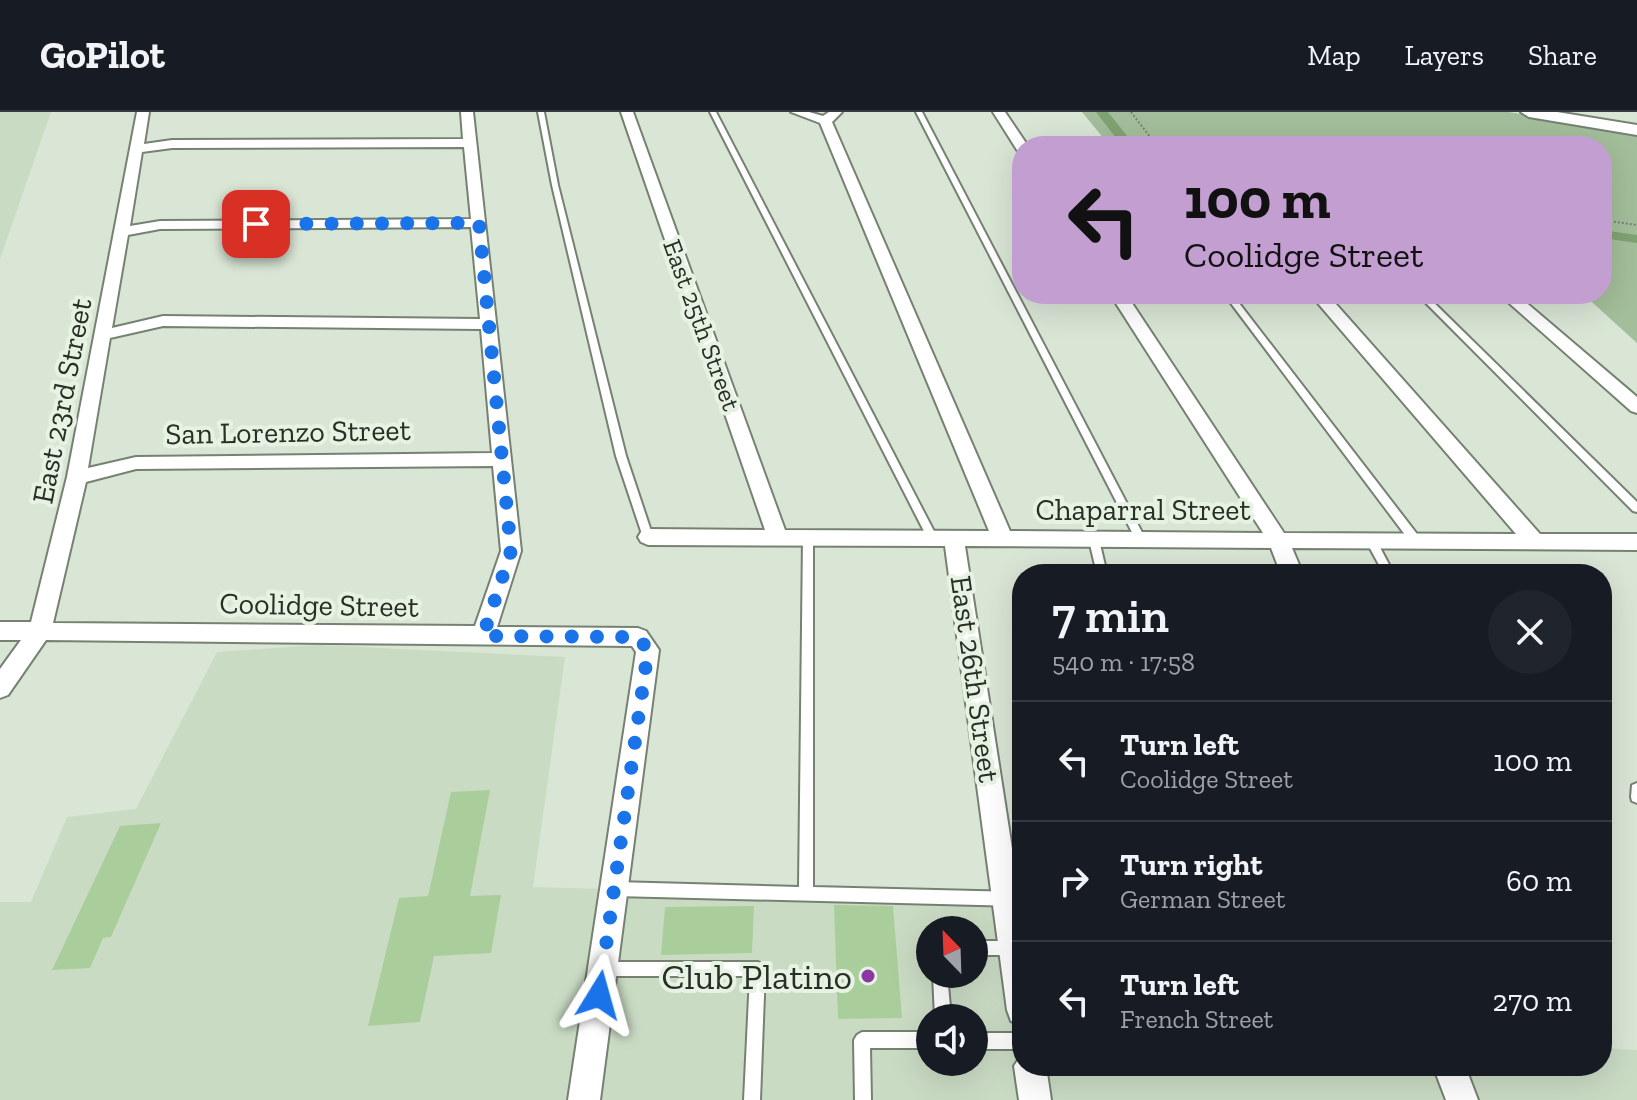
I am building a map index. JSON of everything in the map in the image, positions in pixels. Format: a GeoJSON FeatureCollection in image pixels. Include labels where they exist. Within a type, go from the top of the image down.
{"type":"FeatureCollection","features":[{"type":"Feature","properties":{"kind":"street","name":"East 23rd Street"},"geometry":{"type":"LineString","coordinates":[[0,688],[40,631],[77,477],[124,231],[143,112]]}},
{"type":"Feature","properties":{"kind":"street"},"geometry":{"type":"LineString","coordinates":[[467,112],[511,551],[483,636]]}},
{"type":"Feature","properties":{"kind":"street","name":"East 25th Street"},"geometry":{"type":"LineString","coordinates":[[627,112],[778,538]]}},
{"type":"Feature","properties":{"kind":"street"},"geometry":{"type":"LineString","coordinates":[[797,112],[831,116]]}},
{"type":"Feature","properties":{"kind":"street"},"geometry":{"type":"LineString","coordinates":[[999,112],[1015,136]]}},
{"type":"Feature","properties":{"kind":"street"},"geometry":{"type":"LineString","coordinates":[[1529,112],[1637,130]]}},
{"type":"Feature","properties":{"kind":"street","name":"East 26th Street"},"geometry":{"type":"LineString","coordinates":[[831,116],[1003,539]]}},
{"type":"Feature","properties":{"kind":"street"},"geometry":{"type":"LineString","coordinates":[[138,149],[172,144],[470,143]]}},
{"type":"Feature","properties":{"kind":"street"},"geometry":{"type":"LineString","coordinates":[[124,231],[160,225],[479,223]]}},
{"type":"Feature","properties":{"kind":"street"},"geometry":{"type":"LineString","coordinates":[[1125,304],[1278,540],[1288,564]]}},
{"type":"Feature","properties":{"kind":"street"},"geometry":{"type":"LineString","coordinates":[[1327,304],[1535,542]]}},
{"type":"Feature","properties":{"kind":"street"},"geometry":{"type":"LineString","coordinates":[[1519,304],[1637,407]]}},
{"type":"Feature","properties":{"kind":"street"},"geometry":{"type":"LineString","coordinates":[[104,335],[163,321],[488,324]]}},
{"type":"Feature","properties":{"kind":"street","name":"San Lorenzo Street"},"geometry":{"type":"LineString","coordinates":[[77,477],[136,463],[501,459]]}},
{"type":"Feature","properties":{"kind":"street","name":"Chaparral Street"},"geometry":{"type":"LineString","coordinates":[[648,537],[1637,542]]}},
{"type":"Feature","properties":{"kind":"street","name":"East 26th Street"},"geometry":{"type":"LineString","coordinates":[[944,539],[1012,889]]}},
{"type":"Feature","properties":{"kind":"street","name":"Coolidge Street"},"geometry":{"type":"LineString","coordinates":[[0,631],[638,637],[648,650],[614,889]]}},
{"type":"Feature","properties":{"kind":"street"},"geometry":{"type":"LineString","coordinates":[[584,1100],[614,889]]}},
{"type":"Feature","properties":{"kind":"street"},"geometry":{"type":"LineString","coordinates":[[1031,1076],[1035,1100]]}},
{"type":"Feature","properties":{"kind":"street"},"geometry":{"type":"LineString","coordinates":[[1453,1076],[1462,1100]]}},
{"type":"Feature","properties":{"kind":"lane"},"geometry":{"type":"LineString","coordinates":[[541,112],[555,185],[621,456],[648,537]]}},
{"type":"Feature","properties":{"kind":"lane"},"geometry":{"type":"LineString","coordinates":[[713,112],[944,539]]}},
{"type":"Feature","properties":{"kind":"lane"},"geometry":{"type":"LineString","coordinates":[[919,112],[1012,291]]}},
{"type":"Feature","properties":{"kind":"lane"},"geometry":{"type":"LineString","coordinates":[[1019,304],[1141,540]]}},
{"type":"Feature","properties":{"kind":"lane"},"geometry":{"type":"LineString","coordinates":[[1236,304],[1416,541]]}},
{"type":"Feature","properties":{"kind":"lane"},"geometry":{"type":"LineString","coordinates":[[1431,304],[1637,508]]}},
{"type":"Feature","properties":{"kind":"lane"},"geometry":{"type":"LineString","coordinates":[[806,894],[808,538]]}},
{"type":"Feature","properties":{"kind":"lane"},"geometry":{"type":"LineString","coordinates":[[1094,540],[1100,564]]}},
{"type":"Feature","properties":{"kind":"lane"},"geometry":{"type":"LineString","coordinates":[[1371,541],[1384,564]]}},
{"type":"Feature","properties":{"kind":"lane"},"geometry":{"type":"LineString","coordinates":[[1637,789],[1637,797]]}},
{"type":"Feature","properties":{"kind":"lane"},"geometry":{"type":"LineString","coordinates":[[614,889],[1012,899]]}},
{"type":"Feature","properties":{"kind":"lane"},"geometry":{"type":"LineString","coordinates":[[988,948],[1012,948]]}},
{"type":"Feature","properties":{"kind":"lane"},"geometry":{"type":"LineString","coordinates":[[603,969],[758,969],[752,1100]]}},
{"type":"Feature","properties":{"kind":"lane"},"geometry":{"type":"LineString","coordinates":[[863,1100],[862,1040],[916,1040]]}},
{"type":"Feature","properties":{"kind":"lane"},"geometry":{"type":"LineString","coordinates":[[988,1041],[1012,1041]]}},
{"type":"Feature","properties":{"kind":"path"},"geometry":{"type":"LineString","coordinates":[[1131,112],[1149,136]]}},
{"type":"Feature","properties":{"kind":"path"},"geometry":{"type":"LineString","coordinates":[[1612,221],[1637,225]]}},
{"type":"Feature","properties":{"kind":"shaded area"},"geometry":{"type":"Polygon","coordinates":[[[0,112],[51,112],[0,259],[0,112]]]}},
{"type":"Feature","properties":{"kind":"shaded area"},"geometry":{"type":"Polygon","coordinates":[[[1082,112],[1508,112],[1637,132],[1637,343],[1594,304],[1612,304],[1612,136],[1102,136],[1082,112]]]}},
{"type":"Feature","properties":{"kind":"shaded area"},"geometry":{"type":"Polygon","coordinates":[[[317,645],[565,657],[533,887],[1012,900],[1012,1076],[1612,1076],[1612,1049],[1637,1050],[1637,1100],[0,1100],[0,902],[31,902],[67,817],[136,809],[217,652],[317,645]]]}},
{"type":"Feature","properties":{"kind":"building"},"geometry":{"type":"Polygon","coordinates":[[[490,790],[470,896],[501,895],[491,953],[434,956],[420,1022],[368,1026],[399,898],[428,896],[451,792],[490,790]]]}},
{"type":"Feature","properties":{"kind":"building"},"geometry":{"type":"Polygon","coordinates":[[[161,823],[111,937],[103,938],[90,968],[52,970],[120,826],[161,823]]]}},
{"type":"Feature","properties":{"kind":"building"},"geometry":{"type":"Polygon","coordinates":[[[834,905],[893,906],[902,1018],[838,1019],[834,905]]]}},
{"type":"Feature","properties":{"kind":"building"},"geometry":{"type":"Polygon","coordinates":[[[754,906],[752,953],[661,955],[665,907],[754,906]]]}},
{"type":"Feature","properties":{"kind":"waterway"},"geometry":{"type":"LineString","coordinates":[[1102,112],[1121,136]]}},
{"type":"Feature","properties":{"kind":"waterway"},"geometry":{"type":"LineString","coordinates":[[1612,235],[1637,239]]}},
{"type":"Feature","properties":{"kind":"place","name":"Club Platino"},"geometry":{"type":"Point","coordinates":[868,976]}},
{"type":"Feature","properties":{"kind":"route"},"geometry":{"type":"LineString","coordinates":[[256,224],[479,223],[511,551],[483,636],[638,637],[648,650],[599,995]]}}]}
